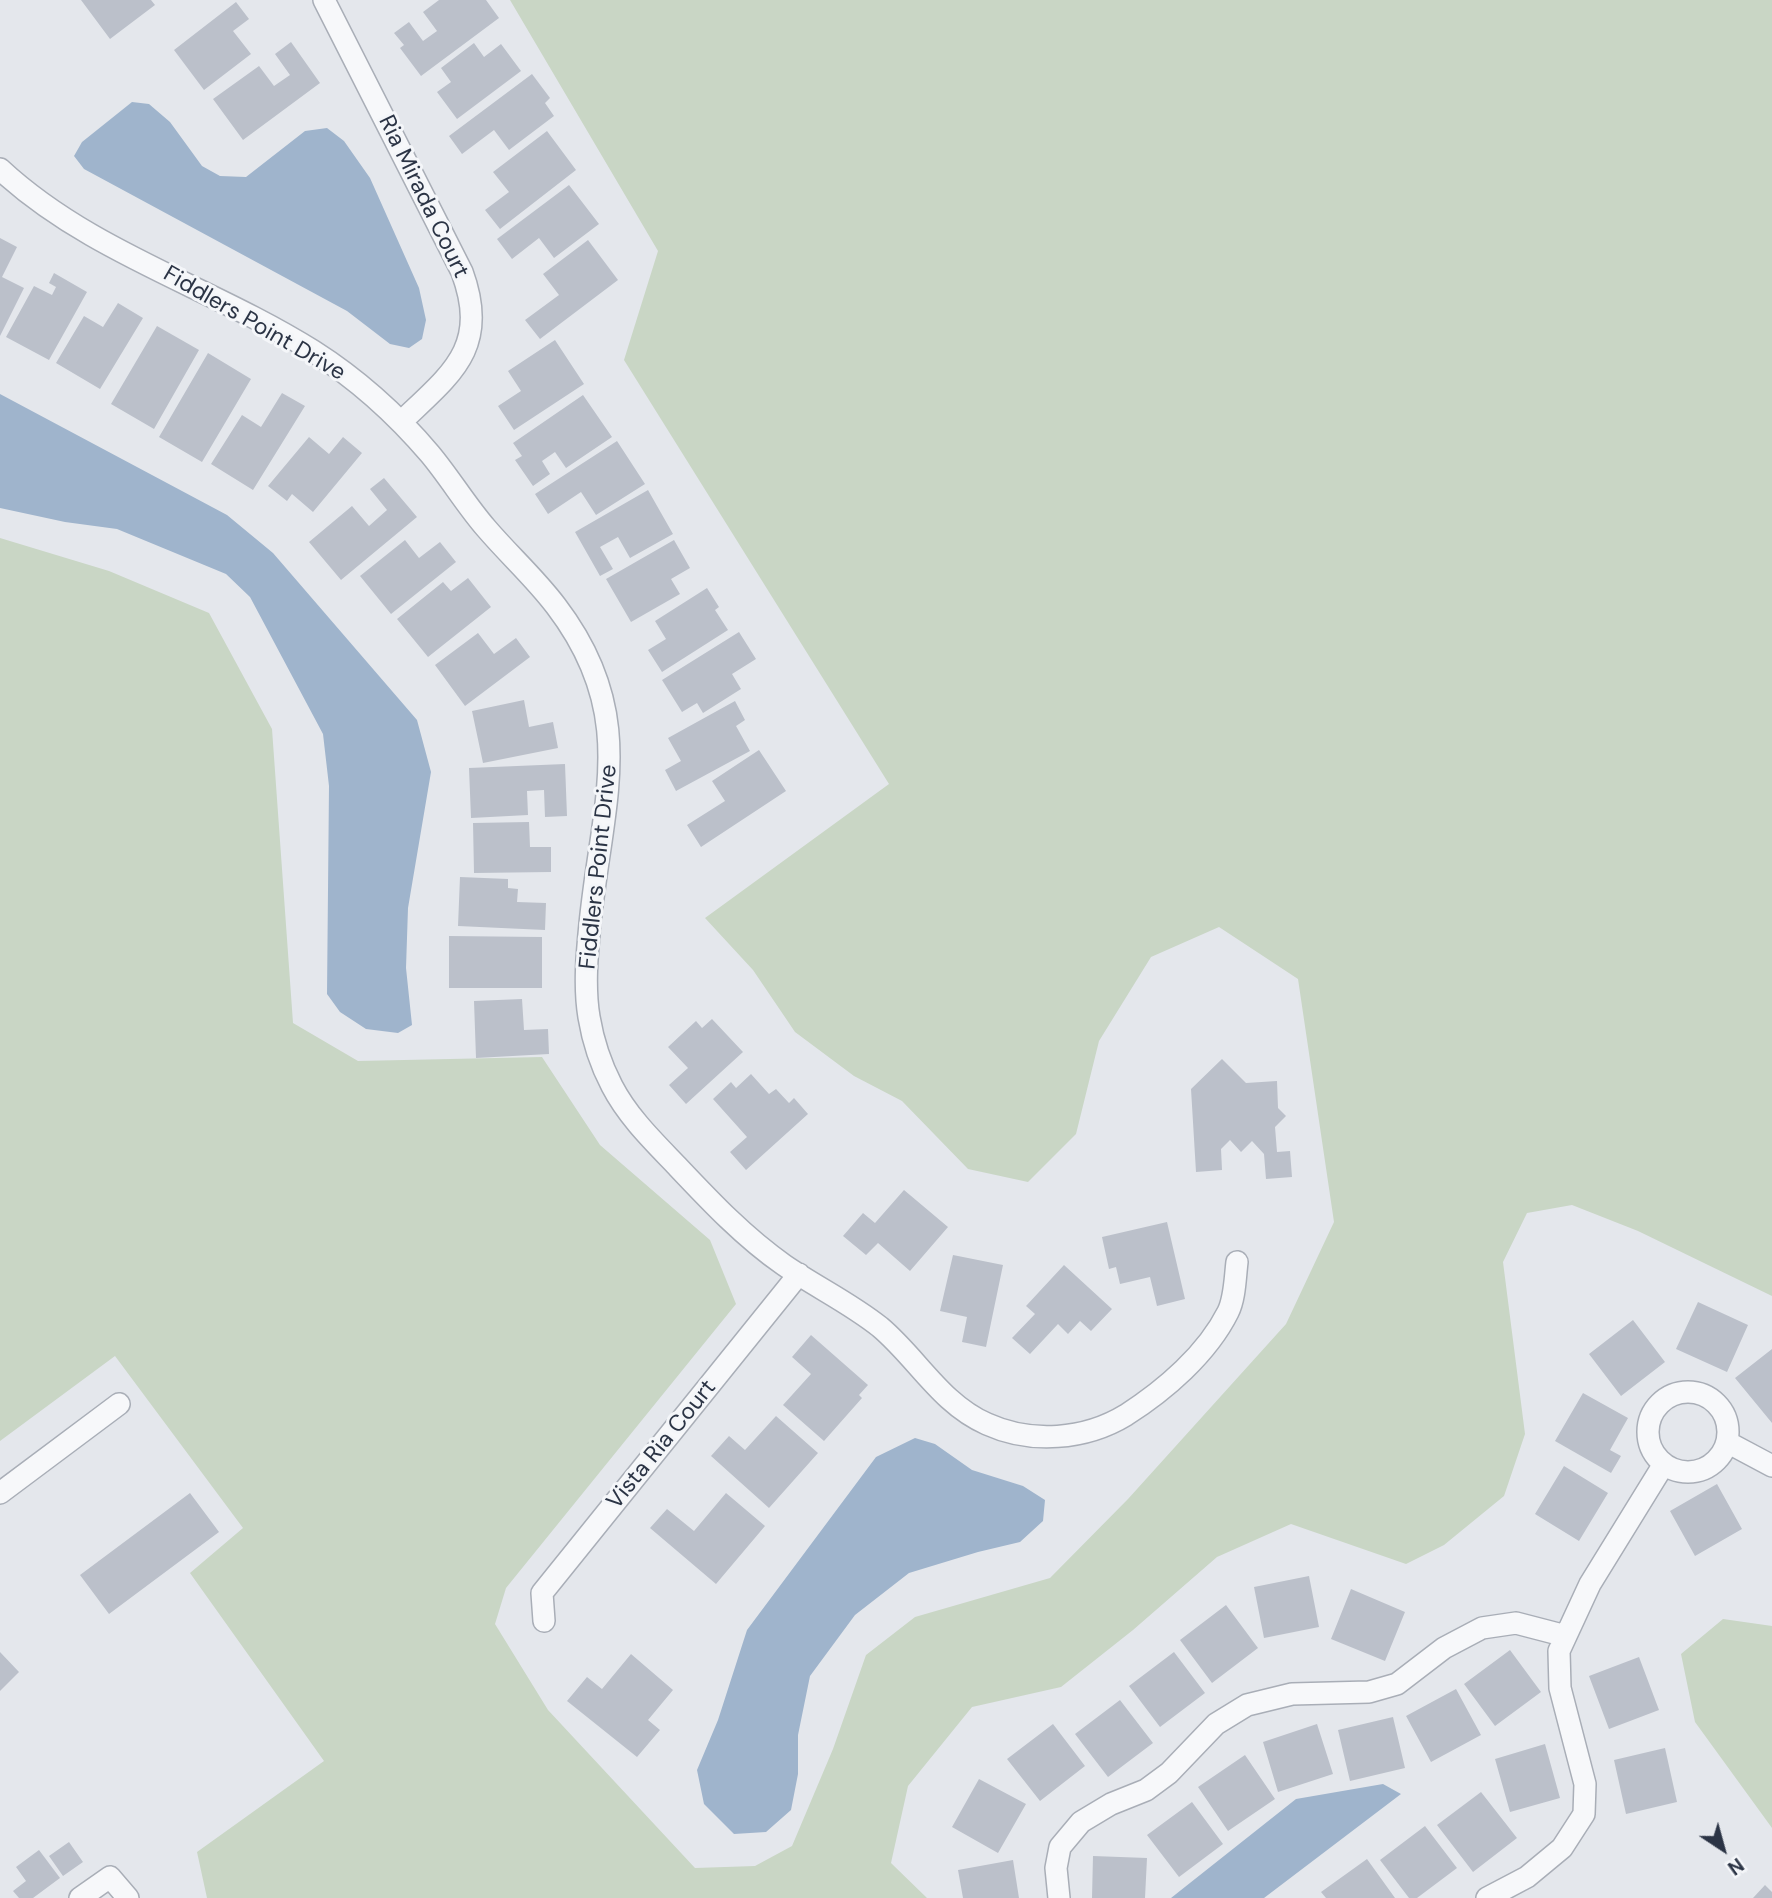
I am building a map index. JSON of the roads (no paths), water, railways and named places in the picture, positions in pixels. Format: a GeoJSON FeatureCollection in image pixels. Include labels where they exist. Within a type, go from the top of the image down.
{"type":"FeatureCollection","features":[{"type":"Feature","properties":{"kind":"street","name":"Ria Mirada Court"},"geometry":{"type":"LineString","coordinates":[[324,0],[463,272],[470,293],[470,335],[463,356],[450,375],[401,422]]}},
{"type":"Feature","properties":{"kind":"street","name":"Fiddlers Point Drive"},"geometry":{"type":"LineString","coordinates":[[0,169],[71,224],[310,349],[349,376],[401,422],[432,457],[482,524],[552,601],[574,631],[601,691],[611,755],[609,793],[594,876],[588,942],[586,988],[589,1017],[598,1053],[613,1087],[628,1111],[716,1208],[755,1243],[847,1303],[884,1331],[918,1364],[942,1393],[963,1411],[988,1425],[1014,1434],[1042,1437],[1097,1429],[1123,1417],[1189,1364],[1208,1342],[1230,1308],[1237,1262]]}},
{"type":"Feature","properties":{"kind":"street","name":"Vista Ria Court"},"geometry":{"type":"LineString","coordinates":[[544,1621],[542,1593],[799,1274]]}},
{"type":"Feature","properties":{"kind":"street"},"geometry":{"type":"LineString","coordinates":[[1696,1392],[1719,1405],[1726,1416],[1729,1429],[1727,1442],[1722,1454],[1713,1464],[1701,1470],[1675,1470],[1654,1454],[1649,1442],[1651,1416],[1669,1396],[1696,1392]]}},
{"type":"Feature","properties":{"kind":"street"},"geometry":{"type":"LineString","coordinates":[[0,1493],[119,1404]]}},
{"type":"Feature","properties":{"kind":"street"},"geometry":{"type":"LineString","coordinates":[[1727,1442],[1772,1466]]}},
{"type":"Feature","properties":{"kind":"street"},"geometry":{"type":"LineString","coordinates":[[1487,1898],[1527,1877],[1562,1848],[1584,1814],[1585,1784],[1560,1688],[1559,1651],[1590,1584],[1664,1464]]}},
{"type":"Feature","properties":{"kind":"street"},"geometry":{"type":"LineString","coordinates":[[1059,1898],[1056,1868],[1060,1847],[1081,1822],[1111,1804],[1146,1790],[1169,1773],[1216,1724],[1247,1705],[1292,1694],[1369,1692],[1397,1684],[1444,1648],[1482,1628],[1516,1623],[1566,1636]]}},
{"type":"Feature","properties":{"kind":"street"},"geometry":{"type":"LineString","coordinates":[[80,1898],[110,1877],[128,1898]]}},
{"type":"Feature","properties":{"kind":"water"},"geometry":{"type":"Polygon","coordinates":[[[132,102],[149,104],[170,122],[202,166],[220,176],[246,177],[305,131],[327,128],[344,141],[370,178],[419,288],[426,320],[422,339],[409,348],[390,344],[347,311],[84,169],[74,156],[82,142],[132,102]]]}},
{"type":"Feature","properties":{"kind":"water"},"geometry":{"type":"Polygon","coordinates":[[[0,394],[227,515],[273,553],[417,720],[431,772],[408,908],[406,968],[412,1025],[398,1033],[366,1029],[340,1012],[327,994],[329,786],[323,734],[250,597],[226,574],[117,529],[65,522],[0,508],[0,394]]]}},
{"type":"Feature","properties":{"kind":"water"},"geometry":{"type":"Polygon","coordinates":[[[915,1438],[935,1444],[972,1470],[1023,1486],[1045,1500],[1043,1521],[1020,1542],[909,1573],[855,1615],[810,1676],[798,1735],[798,1774],[791,1810],[766,1832],[734,1834],[704,1804],[697,1770],[718,1720],[747,1630],[876,1457],[915,1438]]]}},
{"type":"Feature","properties":{"kind":"water"},"geometry":{"type":"Polygon","coordinates":[[[1383,1784],[1401,1794],[1264,1898],[1171,1898],[1296,1799],[1383,1784]]]}}]}
